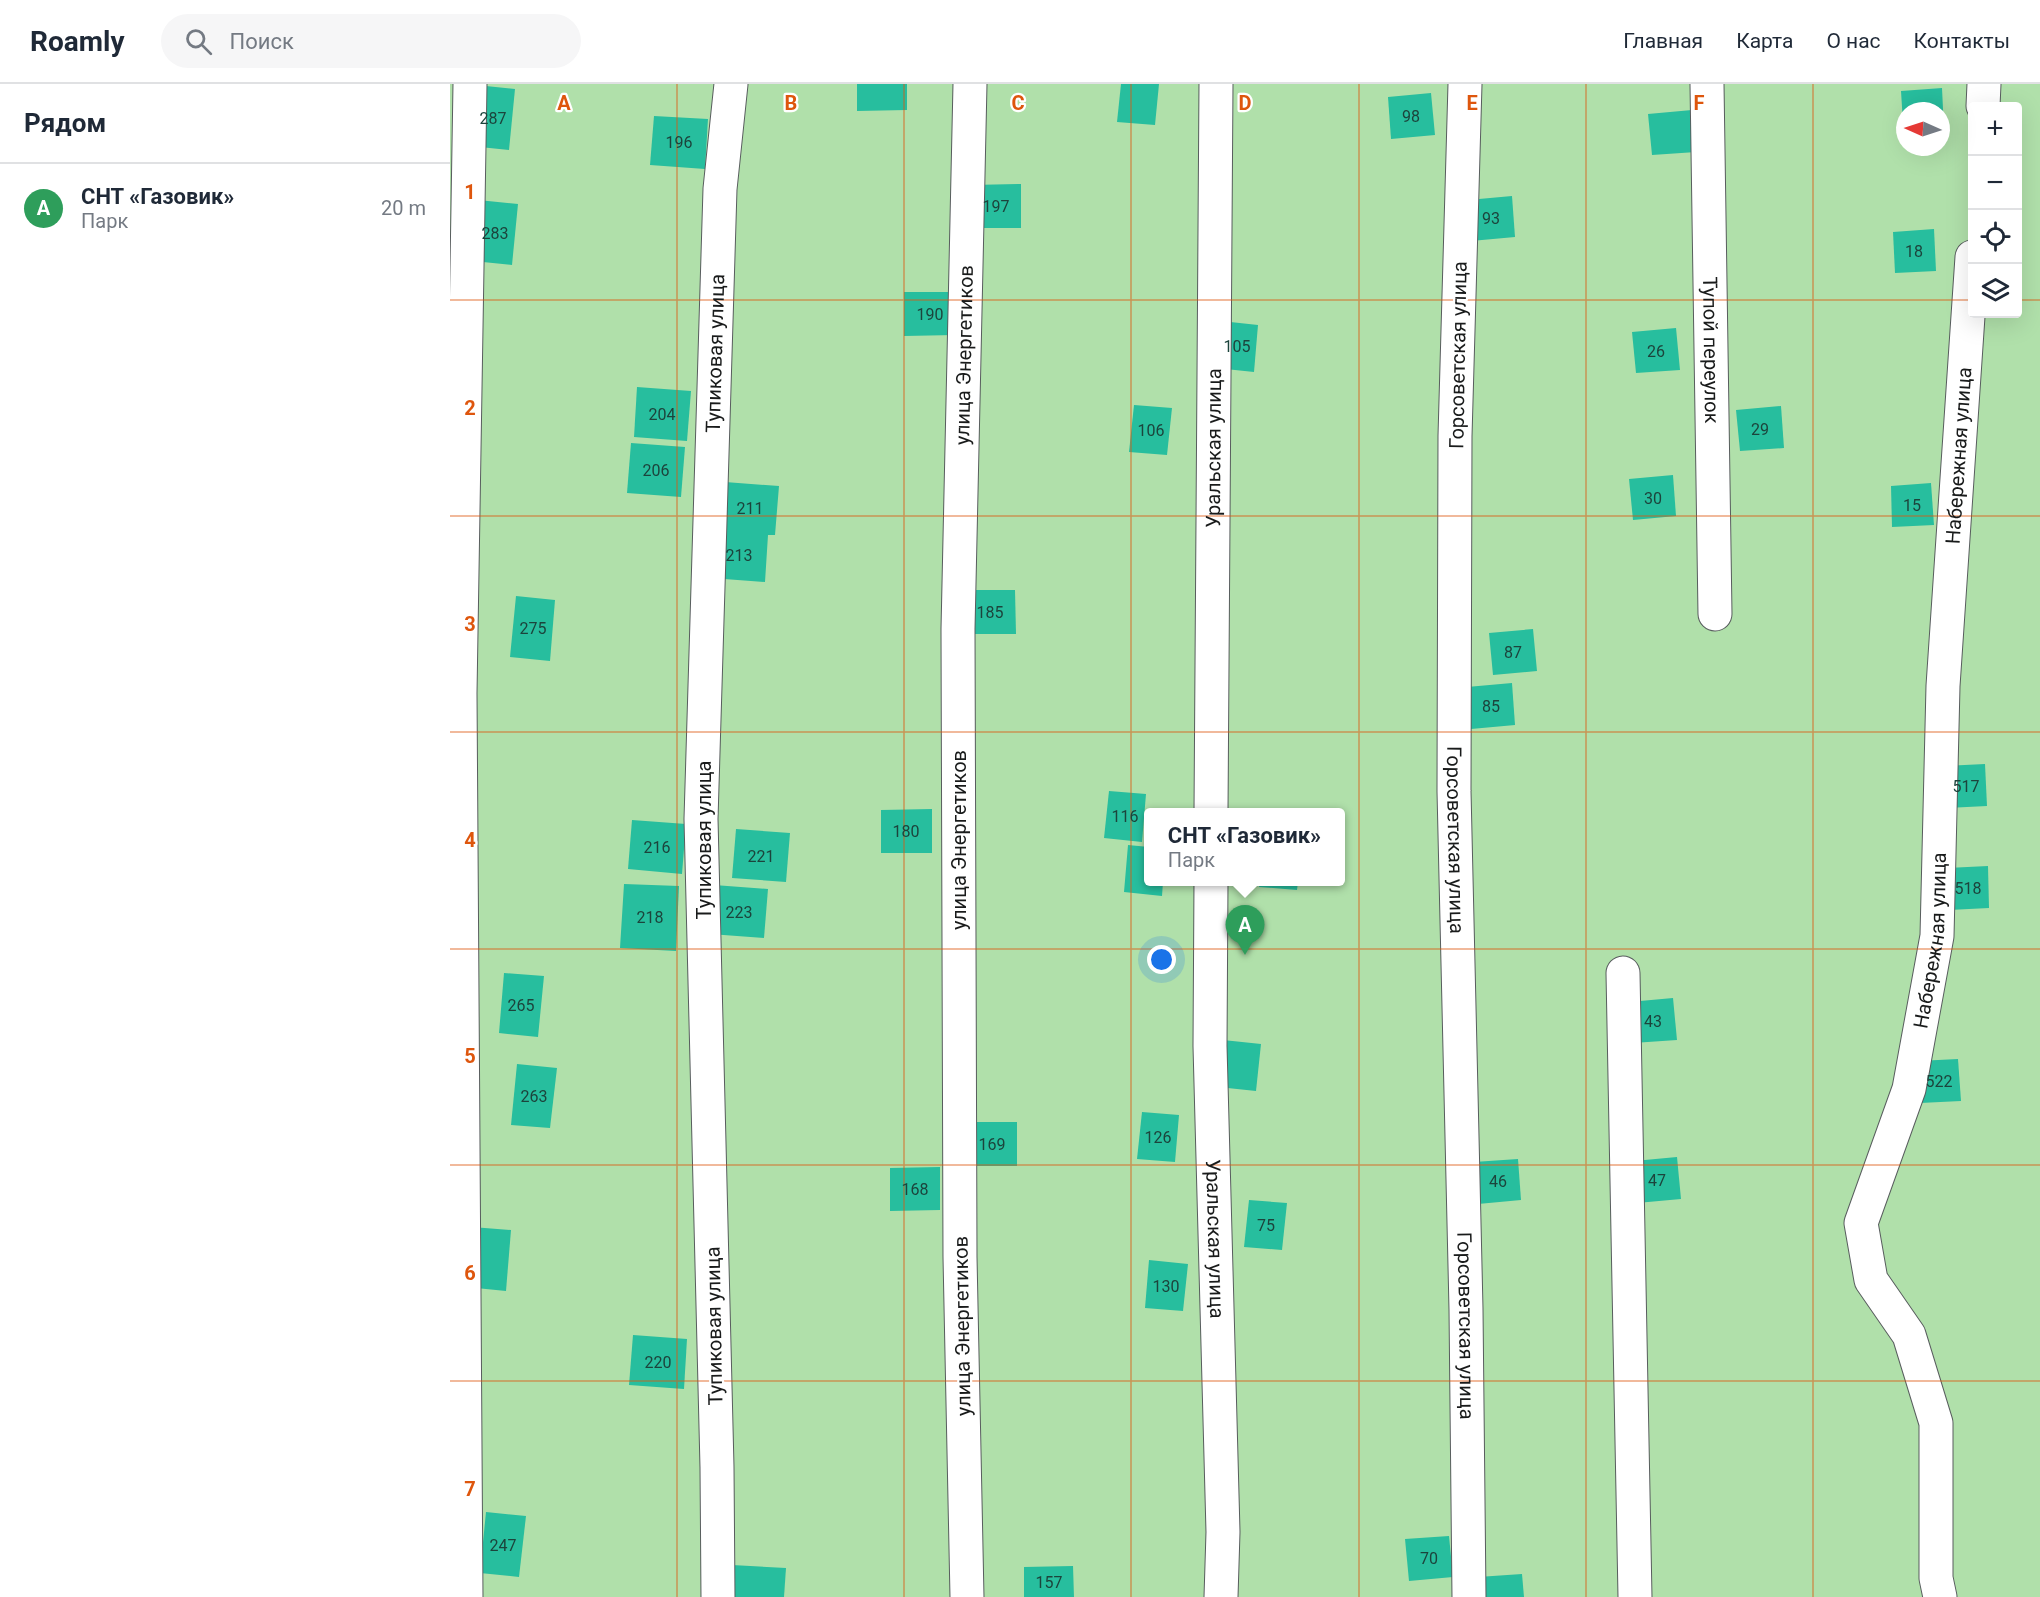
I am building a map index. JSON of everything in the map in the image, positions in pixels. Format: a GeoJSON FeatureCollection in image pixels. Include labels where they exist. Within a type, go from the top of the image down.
{"type":"FeatureCollection","features":[{"type":"Feature","properties":{"kind":"lane"},"geometry":{"type":"LineString","coordinates":[[466,1597],[460,693],[470,84]]}},
{"type":"Feature","properties":{"kind":"lane","name":"Тупиковая улица"},"geometry":{"type":"LineString","coordinates":[[718,1597],[717,1455],[701,819],[720,189],[731,84]]}},
{"type":"Feature","properties":{"kind":"lane","name":"улица Энергетиков"},"geometry":{"type":"LineString","coordinates":[[967,1597],[960,1257],[958,629],[970,84]]}},
{"type":"Feature","properties":{"kind":"lane","name":"Уральская улица"},"geometry":{"type":"LineString","coordinates":[[1211,808],[1216,84]]}},
{"type":"Feature","properties":{"kind":"lane","name":"Горсоветская улица"},"geometry":{"type":"LineString","coordinates":[[1465,84],[1455,436],[1454,791],[1466,1309],[1469,1597]]}},
{"type":"Feature","properties":{"kind":"lane","name":"Тупой переулок"},"geometry":{"type":"LineString","coordinates":[[1707,84],[1715,614]]}},
{"type":"Feature","properties":{"kind":"lane"},"geometry":{"type":"LineString","coordinates":[[1983,102],[1984,84]]}},
{"type":"Feature","properties":{"kind":"lane","name":"Набережная улица"},"geometry":{"type":"LineString","coordinates":[[1940,1597],[1936,1578],[1936,1423],[1909,1335],[1870,1280],[1861,1223],[1909,1089],[1937,936],[1943,686],[1972,264]]}},
{"type":"Feature","properties":{"kind":"lane","name":"Уральская улица"},"geometry":{"type":"LineString","coordinates":[[1211,886],[1210,1046],[1222,1532],[1221,1597]]}},
{"type":"Feature","properties":{"kind":"lane"},"geometry":{"type":"LineString","coordinates":[[1623,973],[1635,1597]]}},
{"type":"Feature","properties":{"kind":"green space"},"geometry":{"type":"Polygon","coordinates":[[[450,84],[2040,84],[2040,1597],[450,1597],[450,84]]]}},
{"type":"Feature","properties":{"kind":"building"},"geometry":{"type":"Polygon","coordinates":[[[857,84],[907,84],[907,110],[857,111],[857,84]]]}},
{"type":"Feature","properties":{"kind":"building"},"geometry":{"type":"Polygon","coordinates":[[[1121,84],[1159,84],[1155,125],[1117,122],[1121,84]]]}},
{"type":"Feature","properties":{"kind":"building"},"geometry":{"type":"Polygon","coordinates":[[[476,85],[515,89],[509,150],[470,146],[476,85]]]}},
{"type":"Feature","properties":{"kind":"building"},"geometry":{"type":"Polygon","coordinates":[[[1942,88],[1943,102],[1902,102],[1901,91],[1942,88]]]}},
{"type":"Feature","properties":{"kind":"building"},"geometry":{"type":"Polygon","coordinates":[[[1431,93],[1435,135],[1391,139],[1388,97],[1431,93]]]}},
{"type":"Feature","properties":{"kind":"building"},"geometry":{"type":"Polygon","coordinates":[[[1692,110],[1696,152],[1652,155],[1648,114],[1692,110]]]}},
{"type":"Feature","properties":{"kind":"building"},"geometry":{"type":"Polygon","coordinates":[[[654,116],[708,119],[705,169],[650,165],[654,116]]]}},
{"type":"Feature","properties":{"kind":"building"},"geometry":{"type":"Polygon","coordinates":[[[1021,184],[1021,228],[971,228],[971,185],[1021,184]]]}},
{"type":"Feature","properties":{"kind":"building"},"geometry":{"type":"Polygon","coordinates":[[[1512,196],[1515,237],[1471,241],[1468,200],[1512,196]]]}},
{"type":"Feature","properties":{"kind":"building"},"geometry":{"type":"Polygon","coordinates":[[[478,200],[518,204],[512,265],[473,261],[478,200]]]}},
{"type":"Feature","properties":{"kind":"building"},"geometry":{"type":"Polygon","coordinates":[[[1934,229],[1936,271],[1895,273],[1893,232],[1934,229]]]}},
{"type":"Feature","properties":{"kind":"building"},"geometry":{"type":"Polygon","coordinates":[[[904,292],[955,292],[955,335],[904,336],[904,292]]]}},
{"type":"Feature","properties":{"kind":"building"},"geometry":{"type":"Polygon","coordinates":[[[1221,321],[1258,325],[1254,372],[1216,368],[1221,321]]]}},
{"type":"Feature","properties":{"kind":"building"},"geometry":{"type":"Polygon","coordinates":[[[1676,328],[1680,370],[1636,373],[1632,332],[1676,328]]]}},
{"type":"Feature","properties":{"kind":"building"},"geometry":{"type":"Polygon","coordinates":[[[637,387],[691,391],[687,441],[634,437],[637,387]]]}},
{"type":"Feature","properties":{"kind":"building"},"geometry":{"type":"Polygon","coordinates":[[[1134,405],[1172,408],[1167,455],[1129,452],[1134,405]]]}},
{"type":"Feature","properties":{"kind":"building"},"geometry":{"type":"Polygon","coordinates":[[[1781,406],[1784,448],[1740,451],[1736,410],[1781,406]]]}},
{"type":"Feature","properties":{"kind":"building"},"geometry":{"type":"Polygon","coordinates":[[[631,443],[685,447],[681,497],[627,493],[631,443]]]}},
{"type":"Feature","properties":{"kind":"building"},"geometry":{"type":"Polygon","coordinates":[[[1673,475],[1676,516],[1633,520],[1629,479],[1673,475]]]}},
{"type":"Feature","properties":{"kind":"building"},"geometry":{"type":"Polygon","coordinates":[[[725,482],[779,486],[775,535],[768,535],[765,582],[711,578],[725,482]]]}},
{"type":"Feature","properties":{"kind":"building"},"geometry":{"type":"Polygon","coordinates":[[[1931,483],[1934,525],[1892,527],[1891,486],[1931,483]]]}},
{"type":"Feature","properties":{"kind":"building"},"geometry":{"type":"Polygon","coordinates":[[[965,590],[1015,590],[1016,634],[966,634],[965,590]]]}},
{"type":"Feature","properties":{"kind":"building"},"geometry":{"type":"Polygon","coordinates":[[[516,596],[555,600],[550,661],[510,657],[516,596]]]}},
{"type":"Feature","properties":{"kind":"building"},"geometry":{"type":"Polygon","coordinates":[[[1533,629],[1537,671],[1493,675],[1489,633],[1533,629]]]}},
{"type":"Feature","properties":{"kind":"building"},"geometry":{"type":"Polygon","coordinates":[[[1512,683],[1515,725],[1471,729],[1467,687],[1512,683]]]}},
{"type":"Feature","properties":{"kind":"building"},"geometry":{"type":"Polygon","coordinates":[[[1985,764],[1987,806],[1947,808],[1944,766],[1985,764]]]}},
{"type":"Feature","properties":{"kind":"building"},"geometry":{"type":"Polygon","coordinates":[[[1109,791],[1146,794],[1142,842],[1104,838],[1109,791]]]}},
{"type":"Feature","properties":{"kind":"building"},"geometry":{"type":"Polygon","coordinates":[[[932,809],[932,853],[881,853],[881,810],[932,809]]]}},
{"type":"Feature","properties":{"kind":"building"},"geometry":{"type":"Polygon","coordinates":[[[632,820],[686,824],[682,874],[628,869],[632,820]]]}},
{"type":"Feature","properties":{"kind":"building"},"geometry":{"type":"Polygon","coordinates":[[[736,829],[790,833],[786,882],[732,878],[736,829]]]}},
{"type":"Feature","properties":{"kind":"building"},"geometry":{"type":"Polygon","coordinates":[[[1128,845],[1144,847],[1144,886],[1163,886],[1162,896],[1124,892],[1128,845]]]}},
{"type":"Feature","properties":{"kind":"building"},"geometry":{"type":"Polygon","coordinates":[[[1988,866],[1989,908],[1949,910],[1947,868],[1988,866]]]}},
{"type":"Feature","properties":{"kind":"building"},"geometry":{"type":"Polygon","coordinates":[[[624,884],[679,886],[676,951],[620,948],[624,884]]]}},
{"type":"Feature","properties":{"kind":"building"},"geometry":{"type":"Polygon","coordinates":[[[714,885],[768,889],[764,938],[710,934],[714,885]]]}},
{"type":"Feature","properties":{"kind":"building"},"geometry":{"type":"Polygon","coordinates":[[[1259,886],[1298,886],[1297,890],[1259,886]]]}},
{"type":"Feature","properties":{"kind":"building"},"geometry":{"type":"Polygon","coordinates":[[[504,973],[544,976],[538,1037],[499,1033],[504,973]]]}},
{"type":"Feature","properties":{"kind":"building"},"geometry":{"type":"Polygon","coordinates":[[[1673,998],[1677,1040],[1633,1043],[1629,1002],[1673,998]]]}},
{"type":"Feature","properties":{"kind":"building"},"geometry":{"type":"Polygon","coordinates":[[[1223,1040],[1261,1044],[1256,1091],[1218,1087],[1223,1040]]]}},
{"type":"Feature","properties":{"kind":"building"},"geometry":{"type":"Polygon","coordinates":[[[1958,1059],[1961,1101],[1920,1103],[1918,1061],[1958,1059]]]}},
{"type":"Feature","properties":{"kind":"building"},"geometry":{"type":"Polygon","coordinates":[[[517,1064],[557,1068],[550,1128],[511,1125],[517,1064]]]}},
{"type":"Feature","properties":{"kind":"building"},"geometry":{"type":"Polygon","coordinates":[[[1142,1112],[1179,1115],[1175,1162],[1137,1159],[1142,1112]]]}},
{"type":"Feature","properties":{"kind":"building"},"geometry":{"type":"Polygon","coordinates":[[[967,1122],[1017,1122],[1017,1166],[967,1166],[967,1122]]]}},
{"type":"Feature","properties":{"kind":"building"},"geometry":{"type":"Polygon","coordinates":[[[1677,1157],[1681,1199],[1637,1203],[1634,1161],[1677,1157]]]}},
{"type":"Feature","properties":{"kind":"building"},"geometry":{"type":"Polygon","coordinates":[[[1518,1159],[1521,1200],[1478,1204],[1474,1162],[1518,1159]]]}},
{"type":"Feature","properties":{"kind":"building"},"geometry":{"type":"Polygon","coordinates":[[[940,1167],[940,1210],[890,1211],[890,1168],[940,1167]]]}},
{"type":"Feature","properties":{"kind":"building"},"geometry":{"type":"Polygon","coordinates":[[[1249,1200],[1287,1203],[1282,1250],[1244,1247],[1249,1200]]]}},
{"type":"Feature","properties":{"kind":"building"},"geometry":{"type":"Polygon","coordinates":[[[472,1227],[511,1230],[506,1291],[466,1287],[472,1227]]]}},
{"type":"Feature","properties":{"kind":"building"},"geometry":{"type":"Polygon","coordinates":[[[1149,1260],[1188,1264],[1183,1311],[1145,1308],[1149,1260]]]}},
{"type":"Feature","properties":{"kind":"building"},"geometry":{"type":"Polygon","coordinates":[[[633,1335],[687,1339],[684,1389],[629,1385],[633,1335]]]}},
{"type":"Feature","properties":{"kind":"building"},"geometry":{"type":"Polygon","coordinates":[[[486,1512],[526,1516],[519,1577],[480,1573],[486,1512]]]}},
{"type":"Feature","properties":{"kind":"building"},"geometry":{"type":"Polygon","coordinates":[[[1449,1536],[1453,1577],[1409,1581],[1405,1539],[1449,1536]]]}},
{"type":"Feature","properties":{"kind":"building"},"geometry":{"type":"Polygon","coordinates":[[[732,1565],[786,1568],[784,1597],[730,1597],[732,1565]]]}},
{"type":"Feature","properties":{"kind":"building"},"geometry":{"type":"Polygon","coordinates":[[[1073,1566],[1074,1597],[1024,1597],[1024,1567],[1073,1566]]]}},
{"type":"Feature","properties":{"kind":"building"},"geometry":{"type":"Polygon","coordinates":[[[1522,1574],[1524,1597],[1479,1597],[1478,1577],[1522,1574]]]}},
{"type":"Feature","properties":{"kind":"place","name":"СНТ «Газовик»"},"geometry":{"type":"Point","coordinates":[1245,955]}}]}
